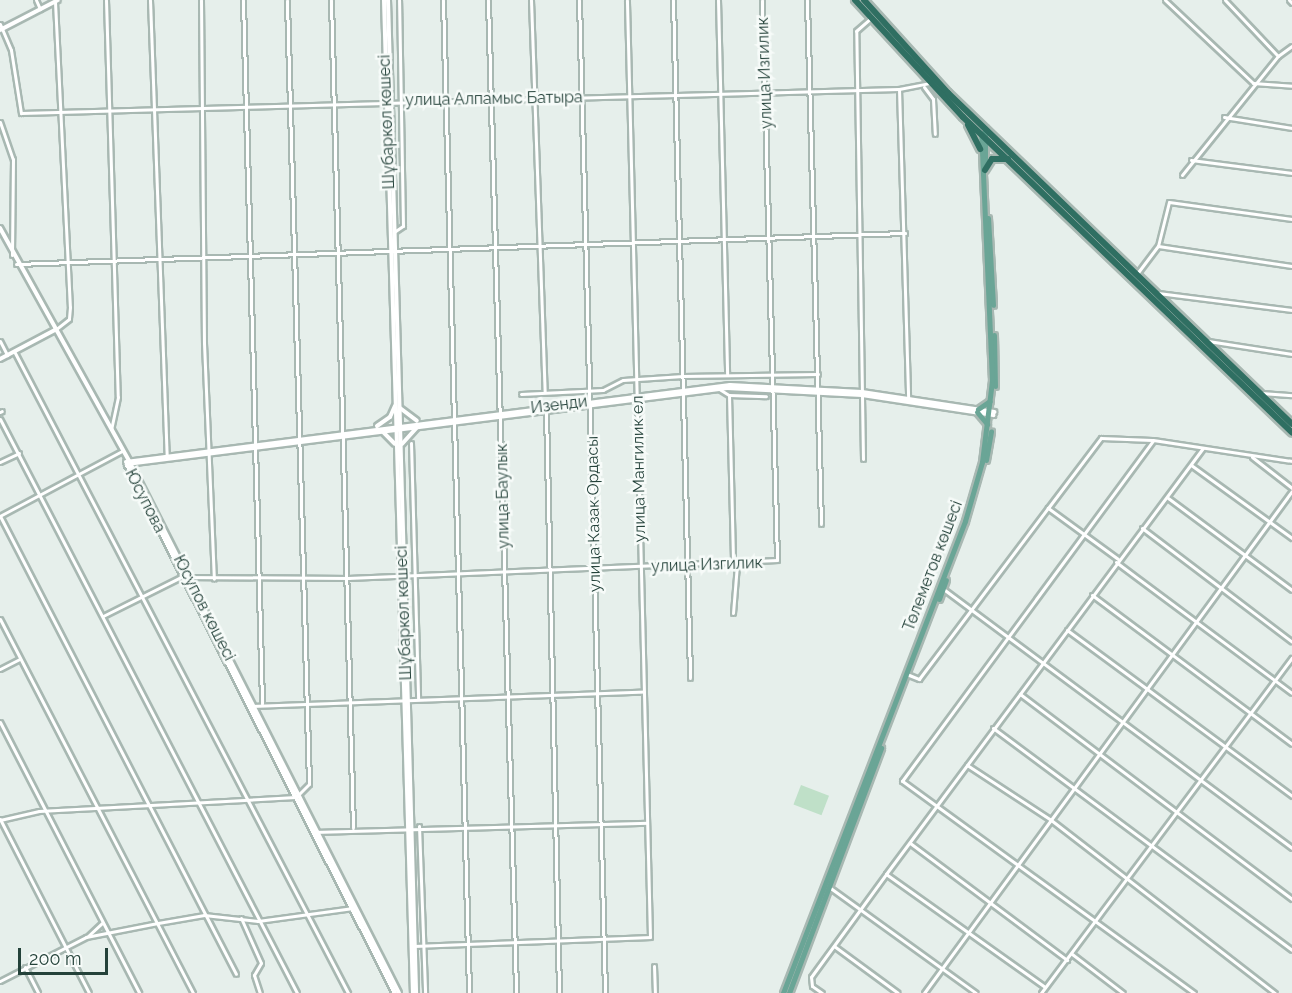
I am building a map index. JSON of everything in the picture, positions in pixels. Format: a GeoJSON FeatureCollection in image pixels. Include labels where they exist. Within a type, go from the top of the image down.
{"type":"FeatureCollection","features":[{"type":"Feature","properties":{"kind":"highway"},"geometry":{"type":"LineString","coordinates":[[855,0],[963,117],[980,148]]}},
{"type":"Feature","properties":{"kind":"highway"},"geometry":{"type":"LineString","coordinates":[[864,0],[1010,160],[1157,294],[1292,424]]}},
{"type":"Feature","properties":{"kind":"highway"},"geometry":{"type":"LineString","coordinates":[[963,117],[983,130],[1135,276],[1292,433]]}},
{"type":"Feature","properties":{"kind":"highway"},"geometry":{"type":"LineString","coordinates":[[985,170],[992,159],[1010,160]]}},
{"type":"Feature","properties":{"kind":"main road","name":"Төлеметов көшесі"},"geometry":{"type":"LineString","coordinates":[[783,993],[909,675],[975,491],[992,413],[980,148],[983,130]]}},
{"type":"Feature","properties":{"kind":"main road","name":"Төлеметов көшесі"},"geometry":{"type":"LineString","coordinates":[[789,993],[827,886],[978,492],[992,413],[983,130]]}},
{"type":"Feature","properties":{"kind":"main road"},"geometry":{"type":"LineString","coordinates":[[988,428],[977,411],[989,405],[991,397]]}},
{"type":"Feature","properties":{"kind":"street"},"geometry":{"type":"LineString","coordinates":[[36,0],[40,10]]}},
{"type":"Feature","properties":{"kind":"street"},"geometry":{"type":"LineString","coordinates":[[106,0],[118,397],[111,429]]}},
{"type":"Feature","properties":{"kind":"street"},"geometry":{"type":"LineString","coordinates":[[150,0],[156,110],[158,257],[167,456]]}},
{"type":"Feature","properties":{"kind":"street"},"geometry":{"type":"LineString","coordinates":[[201,0],[203,255],[214,579]]}},
{"type":"Feature","properties":{"kind":"street"},"geometry":{"type":"LineString","coordinates":[[243,0],[261,704]]}},
{"type":"Feature","properties":{"kind":"street"},"geometry":{"type":"LineString","coordinates":[[89,993],[0,820],[45,810],[97,809],[297,796],[309,784],[297,438],[287,0]]}},
{"type":"Feature","properties":{"kind":"street"},"geometry":{"type":"LineString","coordinates":[[331,0],[332,104],[349,578],[353,828]]}},
{"type":"Feature","properties":{"kind":"street","name":"Шұбаркөл көшесі"},"geometry":{"type":"LineString","coordinates":[[386,0],[408,826],[415,993]]}},
{"type":"Feature","properties":{"kind":"street","name":"Шұбаркөл көшесі"},"geometry":{"type":"LineString","coordinates":[[394,232],[402,229],[399,0]]}},
{"type":"Feature","properties":{"kind":"street"},"geometry":{"type":"LineString","coordinates":[[443,0],[469,993]]}},
{"type":"Feature","properties":{"kind":"street","name":"улица Баулык"},"geometry":{"type":"LineString","coordinates":[[488,0],[493,246],[505,570],[509,825],[516,993]]}},
{"type":"Feature","properties":{"kind":"street"},"geometry":{"type":"LineString","coordinates":[[531,0],[537,245],[545,392]]}},
{"type":"Feature","properties":{"kind":"street","name":"улица Казак Ордасы"},"geometry":{"type":"LineString","coordinates":[[579,0],[603,822],[605,993]]}},
{"type":"Feature","properties":{"kind":"street","name":"улица Мангилик ел"},"geometry":{"type":"LineString","coordinates":[[604,940],[650,937],[627,0]]}},
{"type":"Feature","properties":{"kind":"street"},"geometry":{"type":"LineString","coordinates":[[673,0],[681,241],[690,678]]}},
{"type":"Feature","properties":{"kind":"street"},"geometry":{"type":"LineString","coordinates":[[718,0],[723,94],[727,374]]}},
{"type":"Feature","properties":{"kind":"street","name":"улица Изгилик"},"geometry":{"type":"LineString","coordinates":[[186,578],[349,578],[505,570],[596,570],[774,562],[779,556],[762,0]]}},
{"type":"Feature","properties":{"kind":"street"},"geometry":{"type":"LineString","coordinates":[[807,0],[816,236],[821,524]]}},
{"type":"Feature","properties":{"kind":"street"},"geometry":{"type":"LineString","coordinates":[[1165,0],[1253,84],[1292,86]]}},
{"type":"Feature","properties":{"kind":"street"},"geometry":{"type":"LineString","coordinates":[[1225,0],[1278,56]]}},
{"type":"Feature","properties":{"kind":"street"},"geometry":{"type":"LineString","coordinates":[[0,359],[55,330],[69,319],[68,222],[57,1],[1,28]]}},
{"type":"Feature","properties":{"kind":"street"},"geometry":{"type":"LineString","coordinates":[[862,459],[861,233],[855,88],[856,31],[872,18]]}},
{"type":"Feature","properties":{"kind":"street","name":"улица Алпамыс Батыра"},"geometry":{"type":"LineString","coordinates":[[1,28],[11,50],[21,113],[924,87]]}},
{"type":"Feature","properties":{"kind":"street"},"geometry":{"type":"LineString","coordinates":[[1182,175],[1224,117],[1278,56],[1292,46]]}},
{"type":"Feature","properties":{"kind":"street"},"geometry":{"type":"LineString","coordinates":[[931,82],[924,87],[933,99],[935,134]]}},
{"type":"Feature","properties":{"kind":"street"},"geometry":{"type":"LineString","coordinates":[[899,88],[905,233],[908,400]]}},
{"type":"Feature","properties":{"kind":"street","name":"Шұбаркөл көшесі"},"geometry":{"type":"LineString","coordinates":[[389,101],[393,248]]}},
{"type":"Feature","properties":{"kind":"street"},"geometry":{"type":"LineString","coordinates":[[1224,117],[1292,128]]}},
{"type":"Feature","properties":{"kind":"street"},"geometry":{"type":"LineString","coordinates":[[0,122],[13,159],[12,255]]}},
{"type":"Feature","properties":{"kind":"street"},"geometry":{"type":"LineString","coordinates":[[1191,160],[1292,173]]}},
{"type":"Feature","properties":{"kind":"street"},"geometry":{"type":"LineString","coordinates":[[1135,276],[1158,246],[1164,214],[1174,202],[1292,219]]}},
{"type":"Feature","properties":{"kind":"street"},"geometry":{"type":"LineString","coordinates":[[0,228],[16,264],[123,453],[80,472],[0,516],[236,974]]}},
{"type":"Feature","properties":{"kind":"street"},"geometry":{"type":"LineString","coordinates":[[16,264],[115,256],[158,257],[905,233]]}},
{"type":"Feature","properties":{"kind":"street"},"geometry":{"type":"LineString","coordinates":[[1158,246],[1292,266]]}},
{"type":"Feature","properties":{"kind":"street"},"geometry":{"type":"LineString","coordinates":[[1157,294],[1292,310]]}},
{"type":"Feature","properties":{"kind":"street"},"geometry":{"type":"LineString","coordinates":[[1206,341],[1292,354]]}},
{"type":"Feature","properties":{"kind":"street"},"geometry":{"type":"LineString","coordinates":[[0,342],[7,355]]}},
{"type":"Feature","properties":{"kind":"street"},"geometry":{"type":"LineString","coordinates":[[15,351],[80,472],[246,799],[348,993]]}},
{"type":"Feature","properties":{"kind":"street"},"geometry":{"type":"LineString","coordinates":[[521,393],[591,390],[637,380],[683,376],[818,374]]}},
{"type":"Feature","properties":{"kind":"street"},"geometry":{"type":"LineString","coordinates":[[716,387],[729,395],[766,396]]}},
{"type":"Feature","properties":{"kind":"street","name":"Изенди"},"geometry":{"type":"LineString","coordinates":[[128,462],[297,438],[716,387],[862,394],[992,413]]}},
{"type":"Feature","properties":{"kind":"street"},"geometry":{"type":"LineString","coordinates":[[1260,394],[1292,395]]}},
{"type":"Feature","properties":{"kind":"street"},"geometry":{"type":"LineString","coordinates":[[729,395],[735,564],[733,613]]}},
{"type":"Feature","properties":{"kind":"street"},"geometry":{"type":"LineString","coordinates":[[397,402],[405,415],[422,423]]}},
{"type":"Feature","properties":{"kind":"street"},"geometry":{"type":"LineString","coordinates":[[372,429],[390,417],[397,402]]}},
{"type":"Feature","properties":{"kind":"street"},"geometry":{"type":"LineString","coordinates":[[546,408],[559,993]]}},
{"type":"Feature","properties":{"kind":"street"},"geometry":{"type":"LineString","coordinates":[[0,419],[41,494],[258,921],[297,993]]}},
{"type":"Feature","properties":{"kind":"street"},"geometry":{"type":"LineString","coordinates":[[398,450],[408,432],[422,423]]}},
{"type":"Feature","properties":{"kind":"street"},"geometry":{"type":"LineString","coordinates":[[372,429],[389,434],[398,450]]}},
{"type":"Feature","properties":{"kind":"street"},"geometry":{"type":"LineString","coordinates":[[909,675],[919,679],[1101,438],[1152,440],[1292,461]]}},
{"type":"Feature","properties":{"kind":"street"},"geometry":{"type":"LineString","coordinates":[[1152,440],[903,777],[903,783],[1017,865],[1098,919],[1194,993]]}},
{"type":"Feature","properties":{"kind":"street"},"geometry":{"type":"LineString","coordinates":[[411,442],[418,699]]}},
{"type":"Feature","properties":{"kind":"street"},"geometry":{"type":"LineString","coordinates":[[822,993],[810,981],[834,945],[1203,448]]}},
{"type":"Feature","properties":{"kind":"street"},"geometry":{"type":"LineString","coordinates":[[0,462],[19,453]]}},
{"type":"Feature","properties":{"kind":"street","name":"Юсупова"},"geometry":{"type":"LineString","coordinates":[[123,453],[186,578]]}},
{"type":"Feature","properties":{"kind":"street","name":"Изенди"},"geometry":{"type":"LineString","coordinates":[[128,462],[140,462],[167,456]]}},
{"type":"Feature","properties":{"kind":"street"},"geometry":{"type":"LineString","coordinates":[[924,993],[1292,490],[1251,456]]}},
{"type":"Feature","properties":{"kind":"street","name":"Юсупов көшесі"},"geometry":{"type":"LineString","coordinates":[[128,462],[397,993]]}},
{"type":"Feature","properties":{"kind":"street"},"geometry":{"type":"LineString","coordinates":[[135,473],[140,462]]}},
{"type":"Feature","properties":{"kind":"street"},"geometry":{"type":"LineString","coordinates":[[1191,465],[1292,538]]}},
{"type":"Feature","properties":{"kind":"street"},"geometry":{"type":"LineString","coordinates":[[1168,498],[1292,590]]}},
{"type":"Feature","properties":{"kind":"street"},"geometry":{"type":"LineString","coordinates":[[1048,508],[1292,693]]}},
{"type":"Feature","properties":{"kind":"street"},"geometry":{"type":"LineString","coordinates":[[1142,528],[1292,642]]}},
{"type":"Feature","properties":{"kind":"street"},"geometry":{"type":"LineString","coordinates":[[102,616],[186,578]]}},
{"type":"Feature","properties":{"kind":"street"},"geometry":{"type":"LineString","coordinates":[[941,588],[1008,634],[1292,848]]}},
{"type":"Feature","properties":{"kind":"street"},"geometry":{"type":"LineString","coordinates":[[1092,595],[1292,744]]}},
{"type":"Feature","properties":{"kind":"street"},"geometry":{"type":"LineString","coordinates":[[0,619],[193,993]]}},
{"type":"Feature","properties":{"kind":"street"},"geometry":{"type":"LineString","coordinates":[[1067,630],[1292,796]]}},
{"type":"Feature","properties":{"kind":"street"},"geometry":{"type":"LineString","coordinates":[[0,669],[21,658]]}},
{"type":"Feature","properties":{"kind":"street"},"geometry":{"type":"LineString","coordinates":[[1041,993],[1292,658]]}},
{"type":"Feature","properties":{"kind":"street"},"geometry":{"type":"LineString","coordinates":[[251,707],[261,704],[307,701],[461,699],[644,692]]}},
{"type":"Feature","properties":{"kind":"street"},"geometry":{"type":"LineString","coordinates":[[1020,694],[1292,899]]}},
{"type":"Feature","properties":{"kind":"street"},"geometry":{"type":"LineString","coordinates":[[0,722],[140,993]]}},
{"type":"Feature","properties":{"kind":"street"},"geometry":{"type":"LineString","coordinates":[[993,728],[1292,950]]}},
{"type":"Feature","properties":{"kind":"street"},"geometry":{"type":"LineString","coordinates":[[967,765],[1051,820],[1275,993]]}},
{"type":"Feature","properties":{"kind":"street"},"geometry":{"type":"LineString","coordinates":[[315,832],[408,826],[647,823]]}},
{"type":"Feature","properties":{"kind":"street"},"geometry":{"type":"LineString","coordinates":[[420,826],[425,993]]}},
{"type":"Feature","properties":{"kind":"street"},"geometry":{"type":"LineString","coordinates":[[909,843],[1067,960]]}},
{"type":"Feature","properties":{"kind":"street"},"geometry":{"type":"LineString","coordinates":[[886,874],[1045,987]]}},
{"type":"Feature","properties":{"kind":"street"},"geometry":{"type":"LineString","coordinates":[[827,886],[976,993]]}},
{"type":"Feature","properties":{"kind":"street"},"geometry":{"type":"LineString","coordinates":[[86,937],[204,915],[258,921],[353,908]]}},
{"type":"Feature","properties":{"kind":"street","name":"Юсупов көшесі"},"geometry":{"type":"LineString","coordinates":[[353,908],[397,993]]}},
{"type":"Feature","properties":{"kind":"street"},"geometry":{"type":"LineString","coordinates":[[241,918],[261,963],[254,975],[260,993]]}},
{"type":"Feature","properties":{"kind":"street"},"geometry":{"type":"LineString","coordinates":[[0,981],[86,937],[102,923]]}},
{"type":"Feature","properties":{"kind":"street"},"geometry":{"type":"LineString","coordinates":[[412,946],[604,940]]}},
{"type":"Feature","properties":{"kind":"street"},"geometry":{"type":"LineString","coordinates":[[834,945],[898,993]]}},
{"type":"Feature","properties":{"kind":"street","name":"Шұбаркөл көшесі"},"geometry":{"type":"LineString","coordinates":[[412,946],[412,983],[415,993]]}},
{"type":"Feature","properties":{"kind":"street"},"geometry":{"type":"LineString","coordinates":[[1072,954],[1123,993]]}},
{"type":"Feature","properties":{"kind":"street"},"geometry":{"type":"LineString","coordinates":[[654,966],[655,993]]}},
{"type":"Feature","properties":{"kind":"street"},"geometry":{"type":"LineString","coordinates":[[25,967],[38,993]]}},
{"type":"Feature","properties":{"kind":"street"},"geometry":{"type":"LineString","coordinates":[[408,993],[412,983]]}},
{"type":"Feature","properties":{"kind":"street"},"geometry":{"type":"LineString","coordinates":[[391,993],[392,987]]}},
{"type":"Feature","properties":{"kind":"green space"},"geometry":{"type":"Polygon","coordinates":[[[801,785],[829,796],[821,815],[793,805],[801,785]]]}}]}
